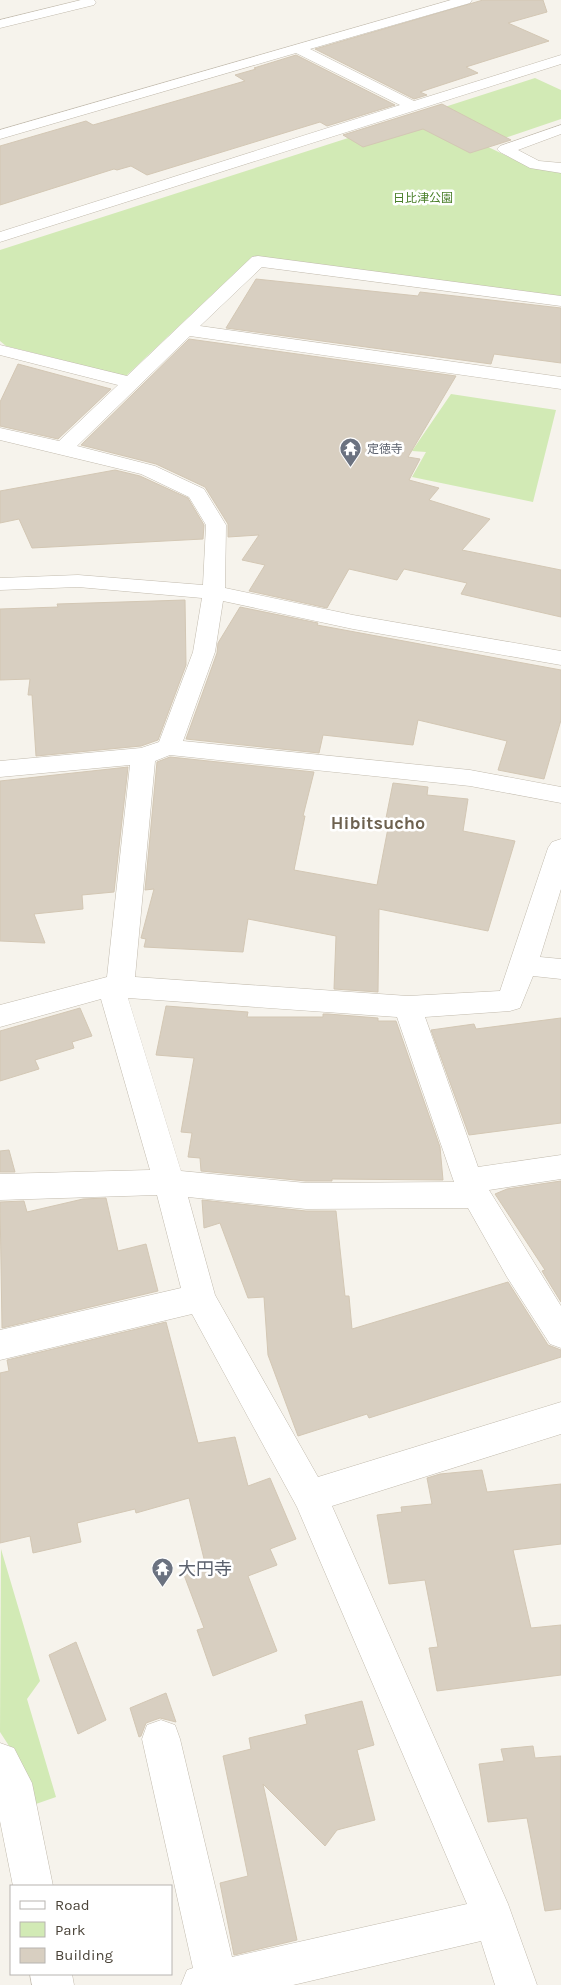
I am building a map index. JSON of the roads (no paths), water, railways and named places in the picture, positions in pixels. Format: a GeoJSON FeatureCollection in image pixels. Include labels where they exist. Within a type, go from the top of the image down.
{"type":"FeatureCollection","features":[{"type":"Feature","properties":{"kind":"street"},"geometry":{"type":"LineString","coordinates":[[0,124],[432,0]]}},
{"type":"Feature","properties":{"kind":"street"},"geometry":{"type":"LineString","coordinates":[[0,135],[465,0]]}},
{"type":"Feature","properties":{"kind":"street"},"geometry":{"type":"LineString","coordinates":[[0,24],[89,2]]}},
{"type":"Feature","properties":{"kind":"street"},"geometry":{"type":"LineString","coordinates":[[296,48],[413,106]]}},
{"type":"Feature","properties":{"kind":"street"},"geometry":{"type":"LineString","coordinates":[[0,237],[561,59]]}},
{"type":"Feature","properties":{"kind":"street"},"geometry":{"type":"LineString","coordinates":[[534,68],[556,78]]}},
{"type":"Feature","properties":{"kind":"street"},"geometry":{"type":"LineString","coordinates":[[561,129],[505,149],[535,165],[561,168]]}},
{"type":"Feature","properties":{"kind":"street"},"geometry":{"type":"LineString","coordinates":[[63,448],[258,262],[561,301]]}},
{"type":"Feature","properties":{"kind":"street"},"geometry":{"type":"LineString","coordinates":[[187,330],[561,383]]}},
{"type":"Feature","properties":{"kind":"street"},"geometry":{"type":"LineString","coordinates":[[0,350],[131,384]]}},
{"type":"Feature","properties":{"kind":"street"},"geometry":{"type":"LineString","coordinates":[[0,434],[148,470],[197,493],[216,525],[214,592],[204,652],[169,747]]}},
{"type":"Feature","properties":{"kind":"street"},"geometry":{"type":"LineString","coordinates":[[0,584],[78,581],[214,592],[353,622],[561,658]]}},
{"type":"Feature","properties":{"kind":"street"},"geometry":{"type":"LineString","coordinates":[[0,769],[143,756],[169,747],[470,778],[561,795]]}},
{"type":"Feature","properties":{"kind":"street"},"geometry":{"type":"LineString","coordinates":[[143,756],[115,986],[200,1298],[310,1496],[494,1918],[516,1985]]}},
{"type":"Feature","properties":{"kind":"street"},"geometry":{"type":"LineString","coordinates":[[0,1016],[115,986],[408,1007],[510,1001],[524,965],[561,848]]}},
{"type":"Feature","properties":{"kind":"street"},"geometry":{"type":"LineString","coordinates":[[524,965],[561,969]]}},
{"type":"Feature","properties":{"kind":"street"},"geometry":{"type":"LineString","coordinates":[[408,1007],[472,1188],[518,1267],[561,1334]]}},
{"type":"Feature","properties":{"kind":"street"},"geometry":{"type":"LineString","coordinates":[[0,1187],[169,1182],[306,1196],[472,1188],[561,1167]]}},
{"type":"Feature","properties":{"kind":"street"},"geometry":{"type":"LineString","coordinates":[[0,1345],[200,1298]]}},
{"type":"Feature","properties":{"kind":"street"},"geometry":{"type":"LineString","coordinates":[[310,1496],[561,1418]]}},
{"type":"Feature","properties":{"kind":"street"},"geometry":{"type":"LineString","coordinates":[[160,1740],[210,1983],[494,1918]]}},
{"type":"Feature","properties":{"kind":"street"},"geometry":{"type":"LineString","coordinates":[[0,1762],[12,1783],[33,1885]]}},
{"type":"Feature","properties":{"kind":"place","name":"定徳寺"},"geometry":{"type":"Point","coordinates":[351,468]}},
{"type":"Feature","properties":{"kind":"place","name":"大円寺"},"geometry":{"type":"Point","coordinates":[162,1588]}},
{"type":"Feature","properties":{"kind":"district","name":"Hibitsucho"},"geometry":{"type":"Point","coordinates":[378,823]}},
{"type":"Feature","properties":{"kind":"park label","name":"日比津公園"},"geometry":{"type":"Point","coordinates":[423,198]}}]}
